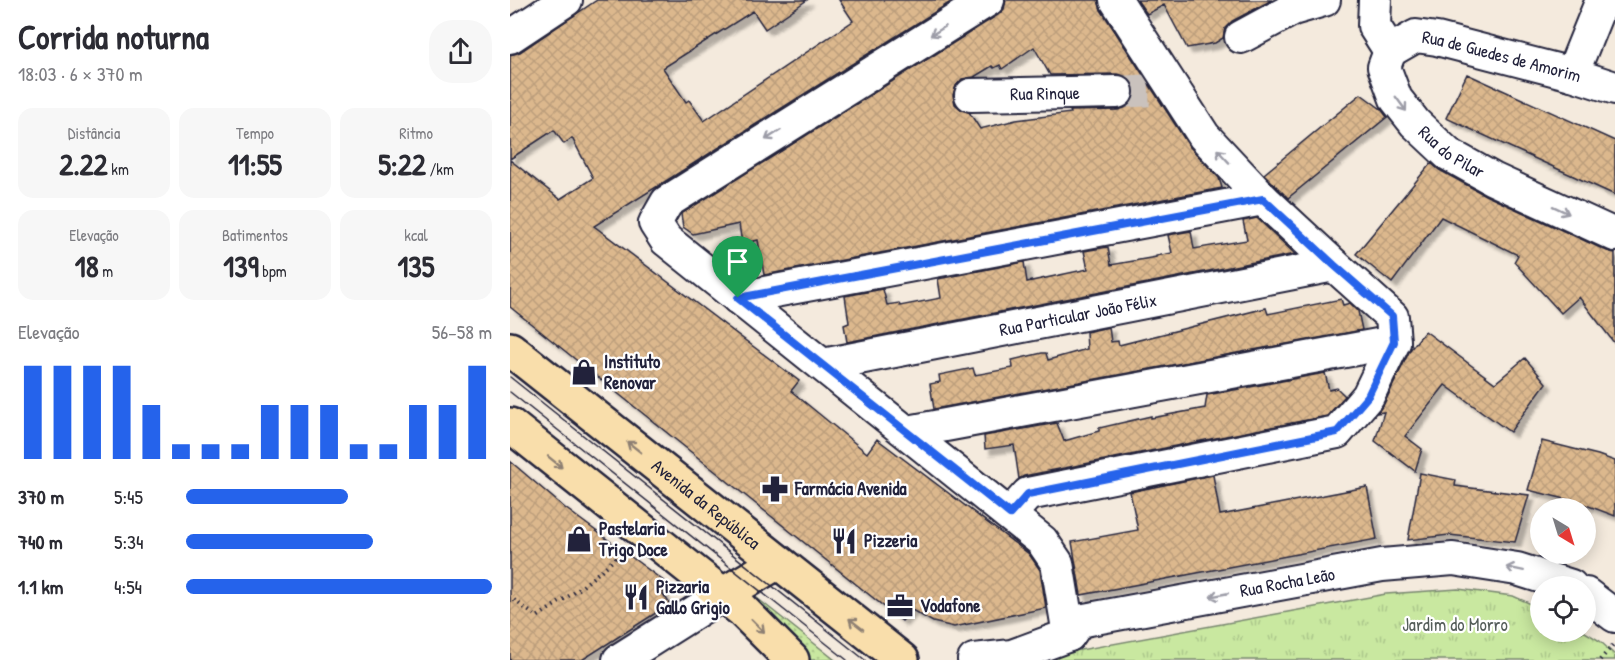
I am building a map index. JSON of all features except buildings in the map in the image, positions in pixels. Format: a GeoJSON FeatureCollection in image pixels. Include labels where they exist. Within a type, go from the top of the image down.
{"type":"FeatureCollection","features":[{"type":"Feature","properties":{"kind":"main road","name":"Avenida da República"},"geometry":{"type":"LineString","coordinates":[[510,349],[902,660]]}},
{"type":"Feature","properties":{"kind":"main road"},"geometry":{"type":"LineString","coordinates":[[510,425],[742,610],[792,660]]}},
{"type":"Feature","properties":{"kind":"main road"},"geometry":{"type":"LineString","coordinates":[[722,595],[778,562]]}},
{"type":"Feature","properties":{"kind":"street"},"geometry":{"type":"LineString","coordinates":[[510,37],[566,0]]}},
{"type":"Feature","properties":{"kind":"street"},"geometry":{"type":"LineString","coordinates":[[988,0],[667,202],[655,223],[666,240],[1042,541],[1057,563],[1069,635]]}},
{"type":"Feature","properties":{"kind":"street"},"geometry":{"type":"LineString","coordinates":[[1010,514],[1028,494],[1337,432],[1368,396],[1394,342],[1392,316],[1263,199],[1204,136],[1116,0]]}},
{"type":"Feature","properties":{"kind":"street"},"geometry":{"type":"LineString","coordinates":[[1241,37],[1293,9],[1324,0]]}},
{"type":"Feature","properties":{"kind":"street"},"geometry":{"type":"LineString","coordinates":[[1375,0],[1374,26],[1390,51]]}},
{"type":"Feature","properties":{"kind":"street"},"geometry":{"type":"LineString","coordinates":[[1572,75],[1602,0]]}},
{"type":"Feature","properties":{"kind":"street","name":"Rua de Guedes de Amorim"},"geometry":{"type":"LineString","coordinates":[[1390,51],[1416,36],[1437,39],[1615,88]]}},
{"type":"Feature","properties":{"kind":"street","name":"Rua do Pilar"},"geometry":{"type":"LineString","coordinates":[[1390,51],[1384,67],[1396,99],[1415,123],[1448,154],[1493,179],[1615,235]]}},
{"type":"Feature","properties":{"kind":"street","name":"Rua Rinque"},"geometry":{"type":"LineString","coordinates":[[971,95],[1117,92]]}},
{"type":"Feature","properties":{"kind":"street"},"geometry":{"type":"LineString","coordinates":[[738,298],[1263,199]]}},
{"type":"Feature","properties":{"kind":"street","name":"Rua Particular João Félix"},"geometry":{"type":"LineString","coordinates":[[823,365],[1334,265]]}},
{"type":"Feature","properties":{"kind":"street"},"geometry":{"type":"LineString","coordinates":[[908,432],[1394,342]]}},
{"type":"Feature","properties":{"kind":"street","name":"Rua Rocha Leão"},"geometry":{"type":"LineString","coordinates":[[974,660],[1011,658],[1069,635],[1079,621],[1382,565],[1453,560],[1517,569],[1539,576]]}},
{"type":"Feature","properties":{"kind":"street"},"geometry":{"type":"LineString","coordinates":[[619,660],[722,595]]}},
{"type":"Feature","properties":{"kind":"street"},"geometry":{"type":"LineString","coordinates":[[1596,602],[1615,616]]}},
{"type":"Feature","properties":{"kind":"path"},"geometry":{"type":"LineString","coordinates":[[514,600],[537,617],[578,590],[645,533]]}},
{"type":"Feature","properties":{"kind":"path"},"geometry":{"type":"LineString","coordinates":[[1599,660],[1615,643]]}},
{"type":"Feature","properties":{"kind":"green space","name":"Jardim do Morro"},"geometry":{"type":"Polygon","coordinates":[[[1458,589],[1513,596],[1530,604],[1530,642],[1596,642],[1596,639],[1615,655],[1615,660],[1043,660],[1042,657],[1386,594],[1458,589]]]}},
{"type":"Feature","properties":{"kind":"green space"},"geometry":{"type":"Polygon","coordinates":[[[752,594],[835,660],[811,660],[749,597],[752,594]]]}},
{"type":"Feature","properties":{"kind":"tunnel"},"geometry":{"type":"LineString","coordinates":[[1117,92],[1174,89]]}},
{"type":"Feature","properties":{"kind":"tram line"},"geometry":{"type":"LineString","coordinates":[[510,377],[865,660]]}},
{"type":"Feature","properties":{"kind":"tram line"},"geometry":{"type":"LineString","coordinates":[[510,392],[847,660]]}},
{"type":"Feature","properties":{"kind":"place","name":"Instituto Renovar"},"geometry":{"type":"Point","coordinates":[584,372]}},
{"type":"Feature","properties":{"kind":"place","name":"Farmácia Avenida"},"geometry":{"type":"Point","coordinates":[775,489]}},
{"type":"Feature","properties":{"kind":"place","name":"Pastelaria Trigo Doce"},"geometry":{"type":"Point","coordinates":[579,539]}},
{"type":"Feature","properties":{"kind":"place","name":"Pizzeria"},"geometry":{"type":"Point","coordinates":[844,541]}},
{"type":"Feature","properties":{"kind":"place","name":"Pizzaria Gallo Grigio"},"geometry":{"type":"Point","coordinates":[636,597]}},
{"type":"Feature","properties":{"kind":"place","name":"Vodafone"},"geometry":{"type":"Point","coordinates":[900,606]}},
{"type":"Feature","properties":{"kind":"route"},"geometry":{"type":"LineString","coordinates":[[1263,199],[1392,316],[1394,342],[1368,396],[1337,432],[1028,494],[1010,514],[738,298],[1263,199]]}}]}
